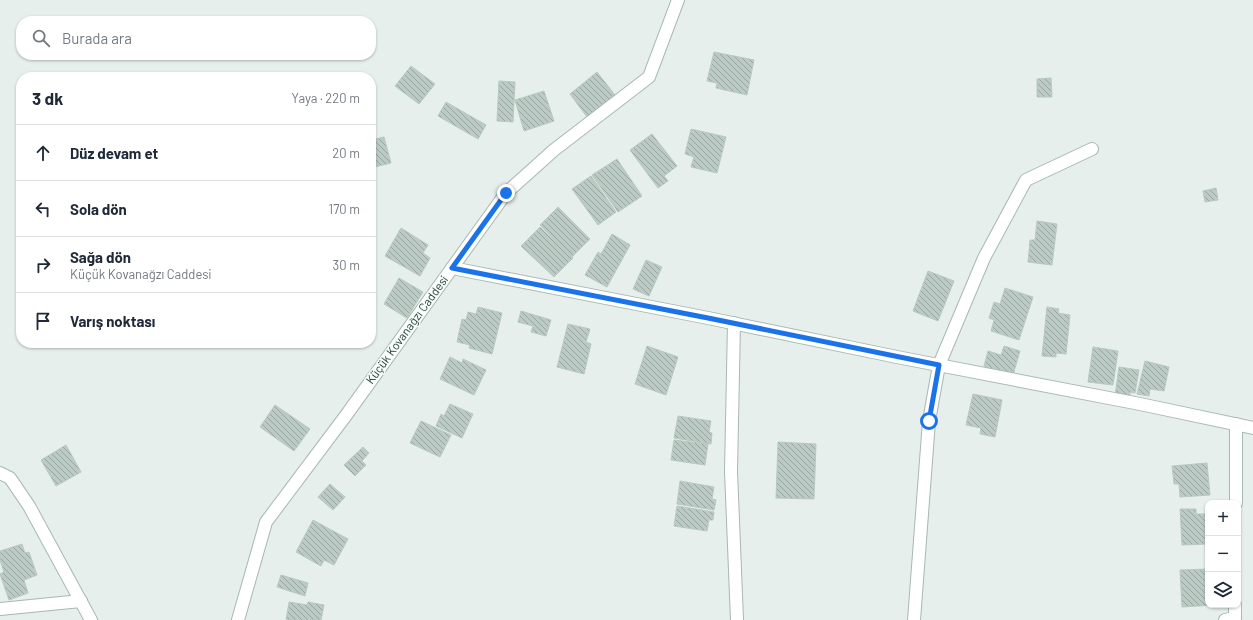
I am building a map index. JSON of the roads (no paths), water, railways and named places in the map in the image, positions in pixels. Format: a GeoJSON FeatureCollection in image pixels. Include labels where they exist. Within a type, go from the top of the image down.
{"type":"FeatureCollection","features":[{"type":"Feature","properties":{"kind":"street","name":"Küçük Kovanağzı Caddesi"},"geometry":{"type":"LineString","coordinates":[[238,620],[266,522],[506,193],[554,150],[649,77],[678,0]]}},
{"type":"Feature","properties":{"kind":"street"},"geometry":{"type":"LineString","coordinates":[[914,620],[929,421],[939,365],[984,258],[1026,180],[1092,149]]}},
{"type":"Feature","properties":{"kind":"street"},"geometry":{"type":"LineString","coordinates":[[452,268],[1140,404],[1253,428]]}},
{"type":"Feature","properties":{"kind":"street"},"geometry":{"type":"LineString","coordinates":[[734,323],[731,471],[737,620]]}},
{"type":"Feature","properties":{"kind":"street"},"geometry":{"type":"LineString","coordinates":[[1236,424],[1236,500]]}},
{"type":"Feature","properties":{"kind":"street"},"geometry":{"type":"LineString","coordinates":[[0,473],[10,478],[29,506],[91,620]]}},
{"type":"Feature","properties":{"kind":"street"},"geometry":{"type":"LineString","coordinates":[[0,609],[80,601]]}},
{"type":"Feature","properties":{"kind":"street"},"geometry":{"type":"LineString","coordinates":[[1225,620],[1235,618],[1235,608]]}}]}
